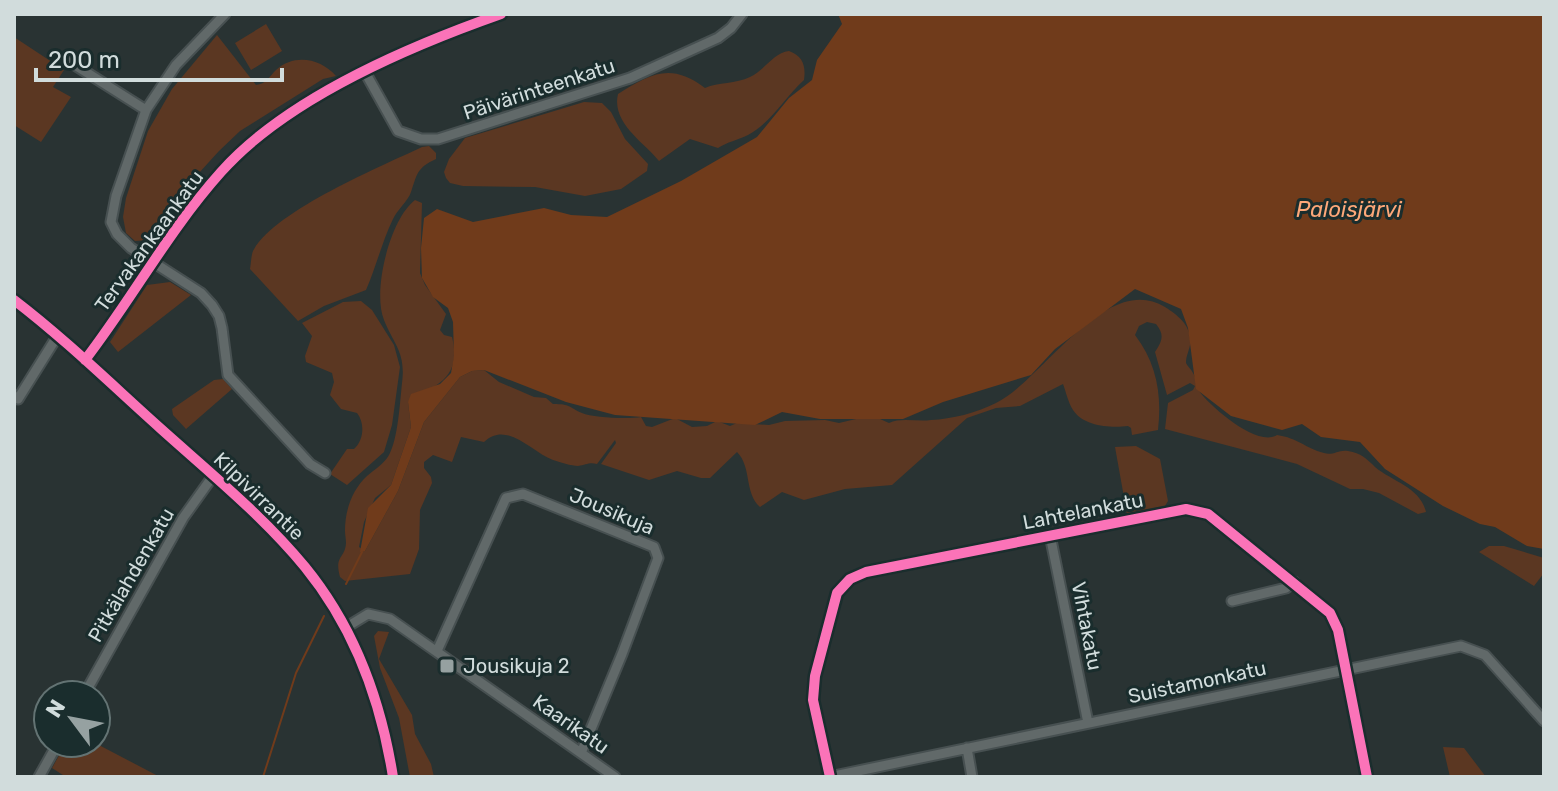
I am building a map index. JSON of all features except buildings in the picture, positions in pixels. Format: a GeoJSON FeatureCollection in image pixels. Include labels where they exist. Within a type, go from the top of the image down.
{"type":"FeatureCollection","features":[{"type":"Feature","properties":{"kind":"street"},"geometry":{"type":"LineString","coordinates":[[225,14],[176,65],[146,110],[116,196],[111,222],[122,241],[201,293],[212,305],[222,328],[228,375],[310,464],[325,473]]}},
{"type":"Feature","properties":{"kind":"street","name":"Tervakankaankatu"},"geometry":{"type":"LineString","coordinates":[[85,360],[189,210],[240,152],[313,100],[365,72],[501,14]]}},
{"type":"Feature","properties":{"kind":"street","name":"Päivärinteenkatu"},"geometry":{"type":"LineString","coordinates":[[365,72],[398,131],[421,139],[438,139],[630,78],[718,38],[742,14]]}},
{"type":"Feature","properties":{"kind":"street"},"geometry":{"type":"LineString","coordinates":[[70,62],[146,110]]}},
{"type":"Feature","properties":{"kind":"street","name":"Kilpivirrantie"},"geometry":{"type":"LineString","coordinates":[[14,300],[58,335],[213,476],[305,567],[345,628],[371,688],[384,729],[393,777]]}},
{"type":"Feature","properties":{"kind":"street"},"geometry":{"type":"LineString","coordinates":[[14,396],[18,399],[58,335]]}},
{"type":"Feature","properties":{"kind":"street","name":"Pitkälahdenkatu"},"geometry":{"type":"LineString","coordinates":[[93,679],[178,526],[213,476]]}},
{"type":"Feature","properties":{"kind":"street","name":"Jousikuja"},"geometry":{"type":"LineString","coordinates":[[437,651],[506,498],[523,494],[654,547],[658,558],[581,753]]}},
{"type":"Feature","properties":{"kind":"street","name":"Lahtelankatu"},"geometry":{"type":"LineString","coordinates":[[829,777],[812,691],[835,600],[846,582],[866,572],[1186,509],[1197,510],[1231,531],[1319,602],[1336,623],[1367,777]]}},
{"type":"Feature","properties":{"kind":"street","name":"Vihtakatu"},"geometry":{"type":"LineString","coordinates":[[1050,535],[1088,723]]}},
{"type":"Feature","properties":{"kind":"street"},"geometry":{"type":"LineString","coordinates":[[1232,601],[1286,588],[1294,582]]}},
{"type":"Feature","properties":{"kind":"street","name":"Kaarikatu"},"geometry":{"type":"LineString","coordinates":[[345,628],[363,616],[378,615],[397,623],[615,777]]}},
{"type":"Feature","properties":{"kind":"street","name":"Suistamonkatu"},"geometry":{"type":"LineString","coordinates":[[829,777],[1454,647],[1478,651],[1492,662],[1544,721]]}},
{"type":"Feature","properties":{"kind":"street"},"geometry":{"type":"LineString","coordinates":[[967,748],[972,777]]}},
{"type":"Feature","properties":{"kind":"street"},"geometry":{"type":"LineString","coordinates":[[39,777],[49,759]]}},
{"type":"Feature","properties":{"kind":"shaded area"},"geometry":{"type":"Polygon","coordinates":[[[266,24],[282,51],[251,70],[235,43],[266,24]]]}},
{"type":"Feature","properties":{"kind":"shaded area"},"geometry":{"type":"Polygon","coordinates":[[[217,35],[256,85],[265,82],[283,65],[299,60],[315,62],[336,76],[323,79],[240,131],[188,185],[150,240],[135,241],[126,233],[123,217],[126,198],[148,131],[172,89],[217,35]]]}},
{"type":"Feature","properties":{"kind":"shaded area"},"geometry":{"type":"Polygon","coordinates":[[[14,37],[64,70],[53,87],[71,97],[41,142],[14,125],[14,37]]]}},
{"type":"Feature","properties":{"kind":"shaded area"},"geometry":{"type":"Polygon","coordinates":[[[789,51],[802,62],[804,80],[756,130],[718,148],[690,139],[659,161],[631,132],[619,114],[618,94],[651,76],[681,75],[705,88],[750,77],[778,55],[789,51]]]}},
{"type":"Feature","properties":{"kind":"shaded area"},"geometry":{"type":"Polygon","coordinates":[[[584,102],[602,103],[611,112],[625,139],[648,164],[647,171],[621,189],[585,196],[535,187],[463,186],[450,183],[446,178],[444,172],[449,159],[465,138],[584,102]]]}},
{"type":"Feature","properties":{"kind":"shaded area"},"geometry":{"type":"Polygon","coordinates":[[[429,146],[436,153],[436,159],[418,172],[410,195],[395,216],[366,290],[324,306],[298,321],[250,269],[253,251],[282,221],[305,206],[356,178],[429,146]]]}},
{"type":"Feature","properties":{"kind":"shaded area"},"geometry":{"type":"Polygon","coordinates":[[[415,200],[422,203],[420,273],[446,314],[440,330],[452,337],[453,362],[445,378],[408,402],[411,427],[391,485],[375,498],[364,522],[359,547],[365,551],[398,491],[424,422],[460,377],[472,371],[484,370],[499,382],[587,415],[641,417],[646,426],[652,427],[675,418],[692,427],[707,426],[717,421],[730,426],[737,423],[769,425],[785,421],[825,420],[839,423],[880,419],[889,423],[939,419],[972,413],[996,403],[1014,391],[1098,315],[1120,304],[1143,300],[1165,307],[1184,322],[1190,338],[1186,363],[1198,389],[1235,424],[1258,436],[1284,436],[1324,453],[1345,451],[1360,455],[1412,491],[1426,512],[1418,514],[1379,493],[1350,489],[1297,464],[1165,429],[1168,403],[1195,386],[1190,383],[1167,395],[1155,352],[1161,341],[1161,331],[1156,324],[1147,322],[1139,326],[1135,335],[1148,357],[1156,380],[1158,430],[1132,435],[1128,426],[1106,426],[1084,420],[1073,410],[1063,384],[1020,406],[996,408],[967,418],[892,485],[845,489],[804,500],[782,492],[760,507],[752,495],[745,465],[737,452],[710,478],[677,471],[649,480],[601,464],[615,440],[597,464],[578,466],[553,460],[510,436],[501,434],[484,442],[461,437],[452,462],[433,455],[424,462],[432,483],[420,510],[419,549],[410,574],[345,581],[340,577],[338,565],[346,543],[345,523],[350,501],[367,476],[387,458],[397,430],[403,372],[398,349],[384,320],[380,292],[391,239],[406,209],[415,200]]]}},
{"type":"Feature","properties":{"kind":"shaded area"},"geometry":{"type":"Polygon","coordinates":[[[170,282],[191,295],[118,352],[110,342],[147,285],[170,282]]]}},
{"type":"Feature","properties":{"kind":"shaded area"},"geometry":{"type":"Polygon","coordinates":[[[361,301],[372,310],[394,345],[400,367],[392,425],[384,452],[347,485],[330,474],[347,449],[354,449],[357,445],[361,422],[357,413],[341,409],[330,395],[334,382],[332,373],[306,362],[312,336],[302,323],[343,302],[361,301]]]}},
{"type":"Feature","properties":{"kind":"shaded area"},"geometry":{"type":"Polygon","coordinates":[[[223,379],[232,389],[186,429],[173,415],[172,409],[214,380],[223,379]]]}},
{"type":"Feature","properties":{"kind":"shaded area"},"geometry":{"type":"Polygon","coordinates":[[[1136,446],[1160,459],[1168,501],[1165,506],[1127,514],[1115,447],[1136,446]]]}},
{"type":"Feature","properties":{"kind":"shaded area"},"geometry":{"type":"Polygon","coordinates":[[[1489,546],[1504,546],[1544,558],[1544,573],[1534,586],[1479,552],[1489,546]]]}},
{"type":"Feature","properties":{"kind":"shaded area"},"geometry":{"type":"Polygon","coordinates":[[[378,631],[389,632],[379,659],[412,715],[415,734],[431,764],[434,777],[410,777],[399,718],[380,668],[374,636],[378,631]]]}},
{"type":"Feature","properties":{"kind":"shaded area"},"geometry":{"type":"Polygon","coordinates":[[[1443,747],[1464,748],[1486,777],[1450,777],[1443,747]]]}},
{"type":"Feature","properties":{"kind":"shaded area"},"geometry":{"type":"Polygon","coordinates":[[[112,752],[160,777],[66,777],[52,768],[57,759],[112,759],[112,752]]]}},
{"type":"Feature","properties":{"kind":"water","name":"Paloisjärvi"},"geometry":{"type":"Polygon","coordinates":[[[838,14],[1544,14],[1544,549],[1527,546],[1495,527],[1480,524],[1443,506],[1385,469],[1360,442],[1321,437],[1302,424],[1282,430],[1231,416],[1196,389],[1188,328],[1181,309],[1135,289],[1055,349],[1031,375],[943,402],[903,419],[820,419],[782,412],[755,425],[615,415],[566,402],[484,370],[472,371],[460,377],[424,422],[398,491],[365,551],[360,552],[368,508],[391,485],[411,427],[408,402],[411,394],[440,384],[451,373],[453,322],[448,308],[433,297],[422,278],[424,218],[437,209],[473,222],[544,208],[571,215],[607,217],[681,181],[757,137],[789,98],[812,80],[817,60],[842,24],[838,14]]]}},
{"type":"Feature","properties":{"kind":"waterway"},"geometry":{"type":"LineString","coordinates":[[346,584],[362,552]]}},
{"type":"Feature","properties":{"kind":"waterway"},"geometry":{"type":"LineString","coordinates":[[263,777],[296,673],[324,616]]}},
{"type":"Feature","properties":{"kind":"cycle path"},"geometry":{"type":"LineString","coordinates":[[85,360],[184,217],[221,172],[248,146],[279,121],[351,78],[428,42],[501,14]]}},
{"type":"Feature","properties":{"kind":"cycle path"},"geometry":{"type":"LineString","coordinates":[[14,300],[235,494],[305,567],[338,614],[363,666],[381,721],[393,777]]}},
{"type":"Feature","properties":{"kind":"cycle path"},"geometry":{"type":"LineString","coordinates":[[830,777],[813,700],[815,676],[837,593],[850,579],[866,572],[1186,509],[1208,514],[1330,613],[1338,630],[1367,777]]}},
{"type":"Feature","properties":{"kind":"place","name":"Jousikuja 2"},"geometry":{"type":"Point","coordinates":[447,666]}}]}
